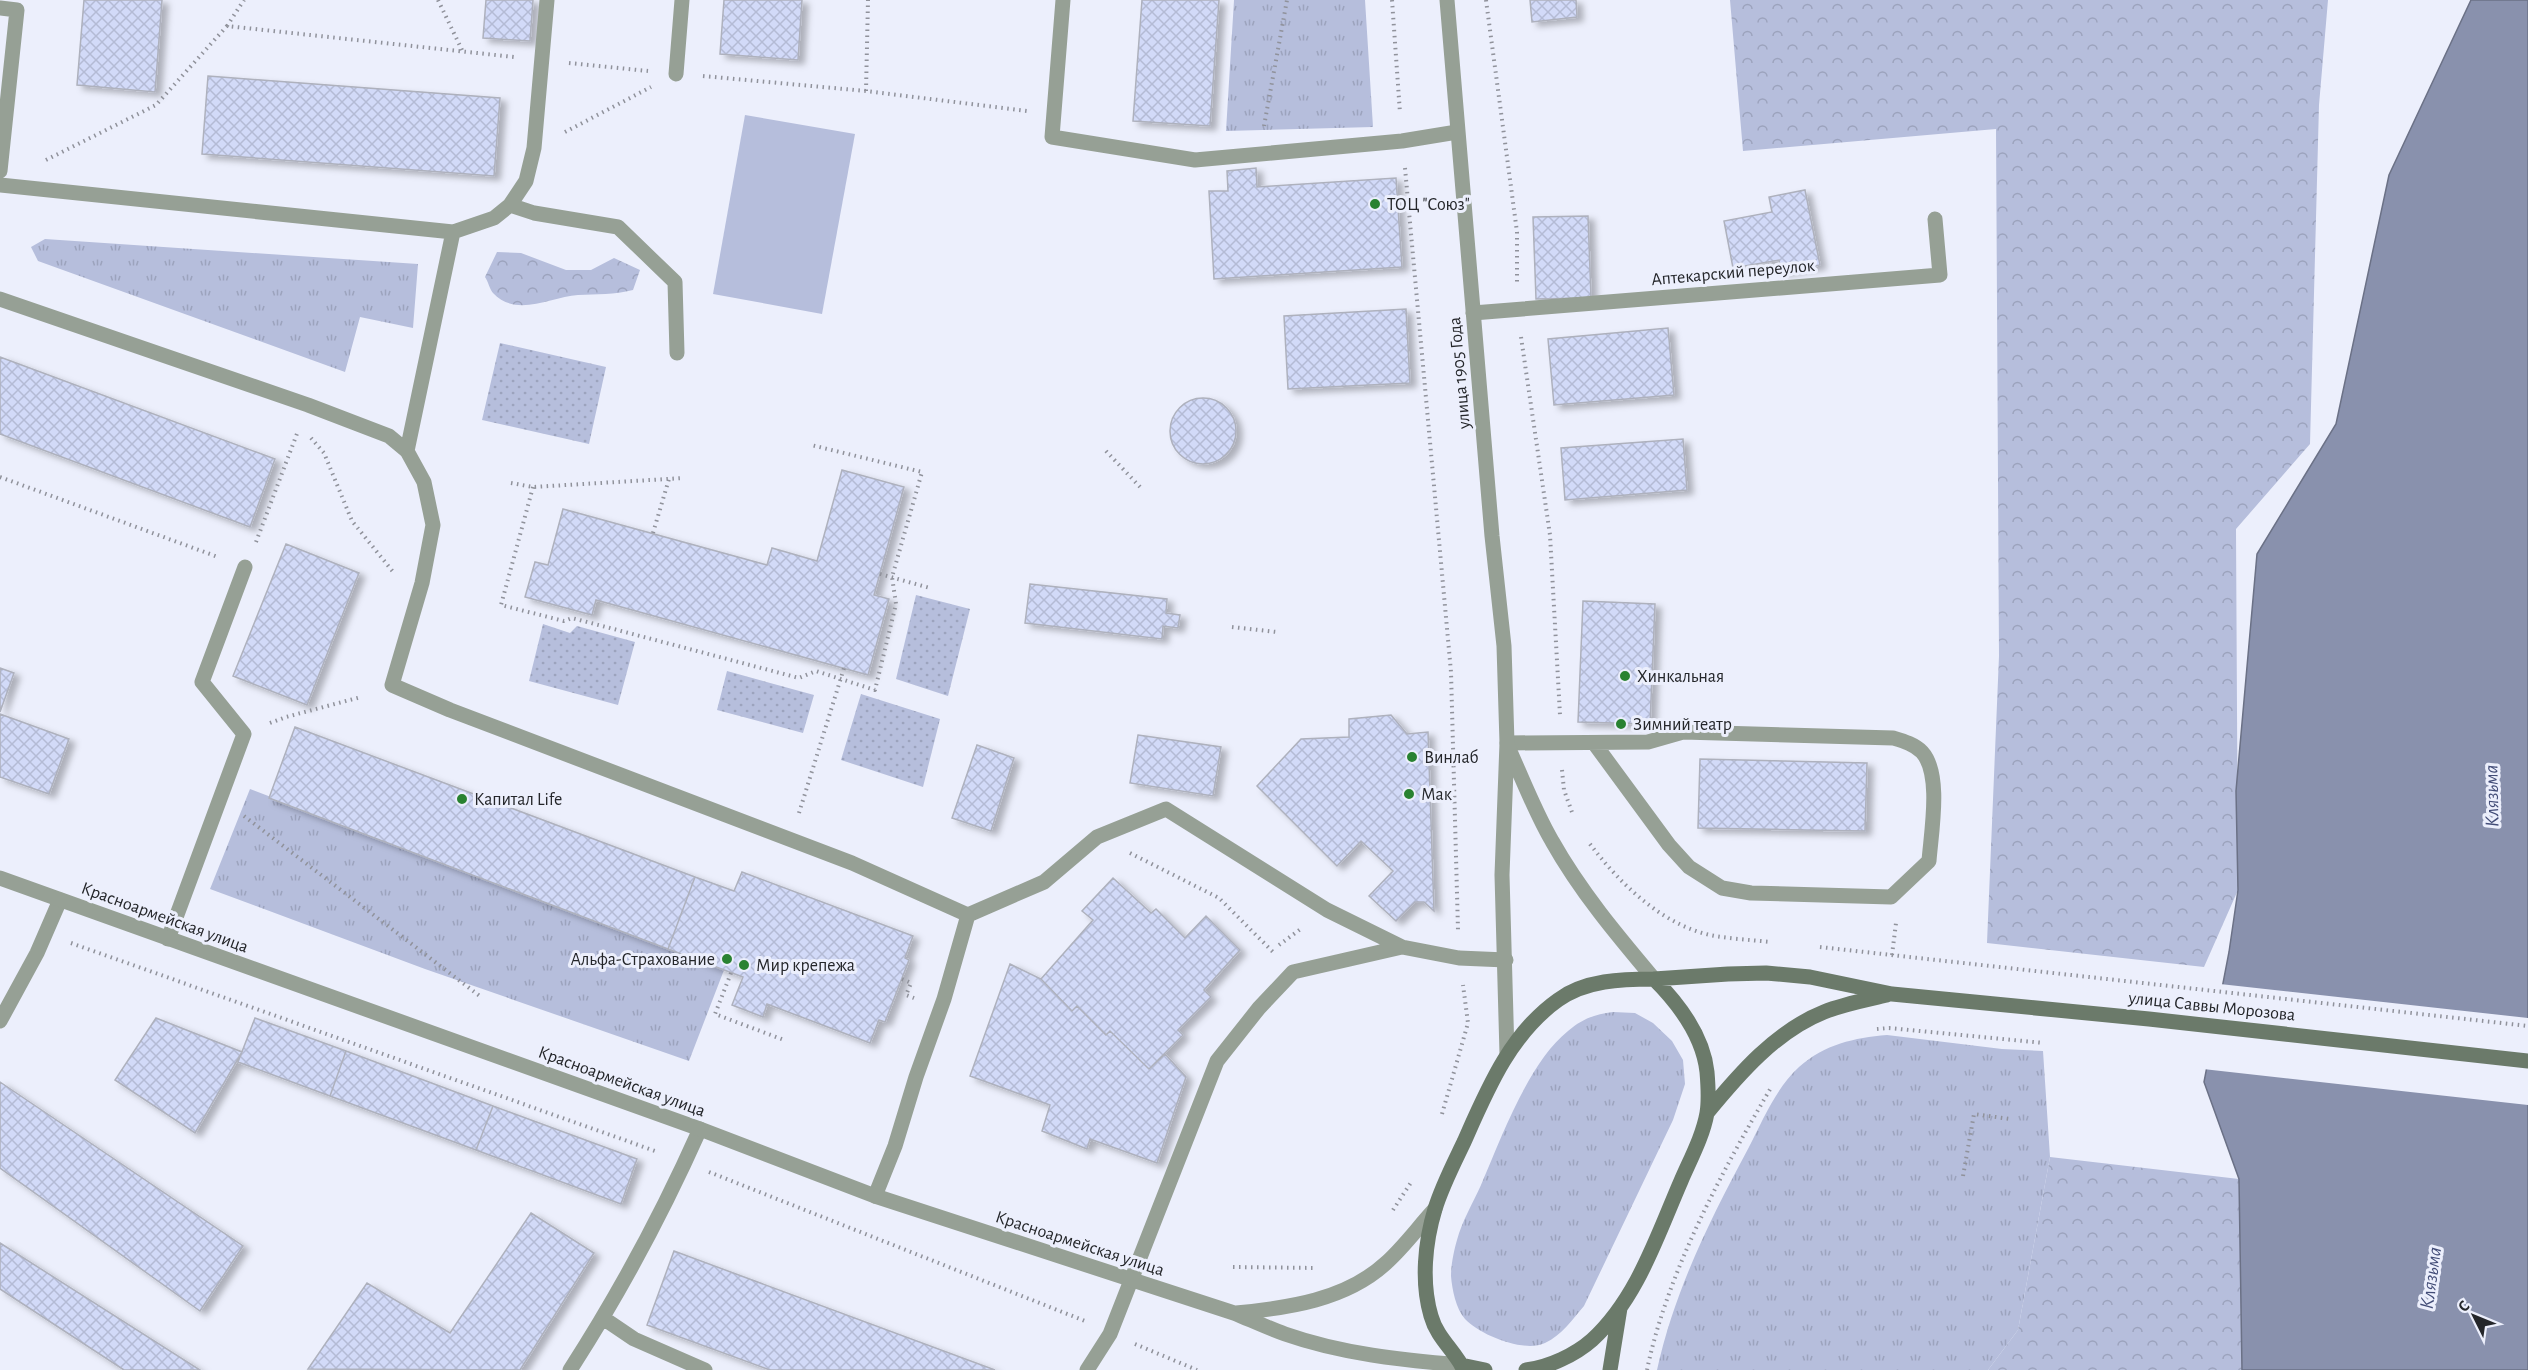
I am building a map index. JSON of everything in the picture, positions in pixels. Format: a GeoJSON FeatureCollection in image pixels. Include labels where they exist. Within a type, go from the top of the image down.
{"type":"FeatureCollection","features":[{"type":"Feature","properties":{"kind":"main road","name":"улица Саввы Морозова"},"geometry":{"type":"LineString","coordinates":[[1463,1367],[1439,1337],[1431,1317],[1425,1270],[1435,1209],[1470,1128],[1507,1054],[1528,1026],[1559,999],[1582,987],[1607,981],[1688,975],[1766,973],[1810,977],[1892,994],[2048,1008],[2528,1061]]}},
{"type":"Feature","properties":{"kind":"main road"},"geometry":{"type":"LineString","coordinates":[[1526,1370],[1539,1369],[1591,1340],[1620,1308],[1657,1239],[1707,1113],[1707,1071],[1697,1035],[1684,1012],[1654,979]]}},
{"type":"Feature","properties":{"kind":"main road","name":"улица Саввы Морозова"},"geometry":{"type":"LineString","coordinates":[[1707,1113],[1754,1060],[1802,1023],[1843,1005],[1892,994]]}},
{"type":"Feature","properties":{"kind":"main road"},"geometry":{"type":"LineString","coordinates":[[1610,1370],[1620,1308]]}},
{"type":"Feature","properties":{"kind":"main road"},"geometry":{"type":"LineString","coordinates":[[1463,1367],[1485,1370]]}},
{"type":"Feature","properties":{"kind":"street"},"geometry":{"type":"LineString","coordinates":[[0,185],[453,232],[494,218],[510,205],[526,181],[534,148],[548,0]]}},
{"type":"Feature","properties":{"kind":"street"},"geometry":{"type":"LineString","coordinates":[[676,74],[682,0]]}},
{"type":"Feature","properties":{"kind":"street"},"geometry":{"type":"LineString","coordinates":[[1063,0],[1052,136],[1195,160],[1402,141],[1457,132]]}},
{"type":"Feature","properties":{"kind":"street","name":"улица 1905 Года"},"geometry":{"type":"LineString","coordinates":[[1447,0],[1504,646],[1507,743],[1502,864],[1507,1054]]}},
{"type":"Feature","properties":{"kind":"street"},"geometry":{"type":"LineString","coordinates":[[0,8],[18,5],[0,171]]}},
{"type":"Feature","properties":{"kind":"street"},"geometry":{"type":"LineString","coordinates":[[510,205],[534,213],[618,227],[675,282],[677,353]]}},
{"type":"Feature","properties":{"kind":"street","name":"Аптекарский переулок"},"geometry":{"type":"LineString","coordinates":[[1473,313],[1940,275],[1935,219]]}},
{"type":"Feature","properties":{"kind":"street"},"geometry":{"type":"LineString","coordinates":[[407,451],[453,232]]}},
{"type":"Feature","properties":{"kind":"street"},"geometry":{"type":"LineString","coordinates":[[0,299],[308,405],[389,436],[407,451],[424,482],[433,525],[423,583],[392,685],[450,710],[852,863],[968,915],[1044,882],[1097,837],[1166,809],[1327,910],[1402,947],[1459,958],[1506,960]]}},
{"type":"Feature","properties":{"kind":"street"},"geometry":{"type":"LineString","coordinates":[[168,939],[222,799],[244,734],[202,682],[245,567]]}},
{"type":"Feature","properties":{"kind":"street"},"geometry":{"type":"LineString","coordinates":[[1594,743],[1669,845],[1689,867],[1722,888],[1751,893],[1891,897],[1929,861],[1933,783],[1931,766],[1922,752],[1912,745],[1893,738],[1683,732],[1648,742],[1507,743],[1555,847],[1596,909],[1654,979]]}},
{"type":"Feature","properties":{"kind":"street","name":"Красноармейская улица"},"geometry":{"type":"LineString","coordinates":[[0,878],[700,1129],[875,1196],[1234,1313],[1285,1334],[1330,1347],[1378,1356],[1463,1367]]}},
{"type":"Feature","properties":{"kind":"street"},"geometry":{"type":"LineString","coordinates":[[0,1021],[37,953],[60,900]]}},
{"type":"Feature","properties":{"kind":"street"},"geometry":{"type":"LineString","coordinates":[[875,1196],[895,1146],[916,1077],[944,999],[968,915]]}},
{"type":"Feature","properties":{"kind":"street"},"geometry":{"type":"LineString","coordinates":[[1087,1370],[1110,1334],[1217,1061],[1259,1008],[1293,972],[1402,947]]}},
{"type":"Feature","properties":{"kind":"street"},"geometry":{"type":"LineString","coordinates":[[570,1370],[603,1318],[700,1129]]}},
{"type":"Feature","properties":{"kind":"street"},"geometry":{"type":"LineString","coordinates":[[1234,1313],[1288,1308],[1366,1279],[1387,1263],[1435,1209]]}},
{"type":"Feature","properties":{"kind":"street"},"geometry":{"type":"LineString","coordinates":[[603,1318],[634,1339],[705,1370]]}},
{"type":"Feature","properties":{"kind":"path"},"geometry":{"type":"LineString","coordinates":[[227,26],[244,0]]}},
{"type":"Feature","properties":{"kind":"path"},"geometry":{"type":"LineString","coordinates":[[438,0],[462,50]]}},
{"type":"Feature","properties":{"kind":"path"},"geometry":{"type":"LineString","coordinates":[[866,91],[868,0]]}},
{"type":"Feature","properties":{"kind":"path"},"geometry":{"type":"LineString","coordinates":[[1260,153],[1287,0]]}},
{"type":"Feature","properties":{"kind":"path"},"geometry":{"type":"LineString","coordinates":[[1392,0],[1402,141],[1451,672],[1459,958],[1468,1023],[1441,1118]]}},
{"type":"Feature","properties":{"kind":"path"},"geometry":{"type":"LineString","coordinates":[[534,148],[676,74]]}},
{"type":"Feature","properties":{"kind":"path"},"geometry":{"type":"LineString","coordinates":[[0,477],[245,567],[300,426],[324,453],[352,520],[400,581]]}},
{"type":"Feature","properties":{"kind":"path"},"geometry":{"type":"LineString","coordinates":[[533,487],[501,605],[564,621],[572,618],[799,678],[816,671],[875,690],[896,604],[892,577],[922,472],[811,445]]}},
{"type":"Feature","properties":{"kind":"path"},"geometry":{"type":"LineString","coordinates":[[1106,451],[1141,488]]}},
{"type":"Feature","properties":{"kind":"path"},"geometry":{"type":"LineString","coordinates":[[511,483],[533,487],[684,478]]}},
{"type":"Feature","properties":{"kind":"path"},"geometry":{"type":"LineString","coordinates":[[653,533],[669,479]]}},
{"type":"Feature","properties":{"kind":"path"},"geometry":{"type":"LineString","coordinates":[[880,574],[930,588]]}},
{"type":"Feature","properties":{"kind":"path"},"geometry":{"type":"LineString","coordinates":[[1232,627],[1277,632]]}},
{"type":"Feature","properties":{"kind":"path"},"geometry":{"type":"LineString","coordinates":[[791,840],[844,668]]}},
{"type":"Feature","properties":{"kind":"path"},"geometry":{"type":"LineString","coordinates":[[244,734],[286,717],[361,697]]}},
{"type":"Feature","properties":{"kind":"path"},"geometry":{"type":"LineString","coordinates":[[222,799],[481,997]]}},
{"type":"Feature","properties":{"kind":"path"},"geometry":{"type":"LineString","coordinates":[[1097,837],[1219,898],[1293,972]]}},
{"type":"Feature","properties":{"kind":"path"},"geometry":{"type":"LineString","coordinates":[[1272,950],[1327,910]]}},
{"type":"Feature","properties":{"kind":"path"},"geometry":{"type":"LineString","coordinates":[[1896,923],[1892,955],[2528,1026]]}},
{"type":"Feature","properties":{"kind":"path"},"geometry":{"type":"LineString","coordinates":[[37,953],[60,939],[685,1162],[1084,1320],[1110,1334],[1197,1370]]}},
{"type":"Feature","properties":{"kind":"path"},"geometry":{"type":"LineString","coordinates":[[731,973],[715,1014],[784,1040]]}},
{"type":"Feature","properties":{"kind":"path"},"geometry":{"type":"LineString","coordinates":[[902,979],[910,983],[906,995]]}},
{"type":"Feature","properties":{"kind":"path"},"geometry":{"type":"LineString","coordinates":[[1870,1030],[1889,1028],[2044,1044]]}},
{"type":"Feature","properties":{"kind":"path"},"geometry":{"type":"LineString","coordinates":[[1647,1370],[1651,1350],[1676,1274],[1722,1179],[1771,1087],[1779,1078]]}},
{"type":"Feature","properties":{"kind":"path"},"geometry":{"type":"LineString","coordinates":[[1963,1176],[1974,1114],[2010,1119]]}},
{"type":"Feature","properties":{"kind":"path"},"geometry":{"type":"LineString","coordinates":[[1390,1214],[1414,1179]]}},
{"type":"Feature","properties":{"kind":"path"},"geometry":{"type":"LineString","coordinates":[[1233,1267],[1321,1268]]}},
{"type":"Feature","properties":{"kind":"green space"},"geometry":{"type":"Polygon","coordinates":[[[1234,0],[1365,0],[1373,127],[1226,131],[1234,0]]]}},
{"type":"Feature","properties":{"kind":"green space"},"geometry":{"type":"Polygon","coordinates":[[[1730,0],[2328,0],[2319,105],[2310,444],[2236,529],[2238,890],[2204,967],[1987,943],[1999,656],[1996,129],[1743,151],[1730,0]]]}},
{"type":"Feature","properties":{"kind":"green space"},"geometry":{"type":"Polygon","coordinates":[[[745,115],[855,134],[822,314],[713,294],[745,115]]]}},
{"type":"Feature","properties":{"kind":"green space"},"geometry":{"type":"Polygon","coordinates":[[[45,239],[418,264],[413,328],[360,317],[345,372],[38,261],[31,247],[45,239]]]}},
{"type":"Feature","properties":{"kind":"green space"},"geometry":{"type":"Polygon","coordinates":[[[497,252],[521,253],[566,270],[591,270],[614,258],[640,270],[633,290],[612,294],[578,295],[534,304],[512,304],[493,293],[485,277],[497,252]]]}},
{"type":"Feature","properties":{"kind":"green space"},"geometry":{"type":"Polygon","coordinates":[[[500,343],[606,367],[589,444],[482,420],[500,343]]]}},
{"type":"Feature","properties":{"kind":"green space"},"geometry":{"type":"Polygon","coordinates":[[[916,595],[970,609],[948,696],[896,679],[916,595]]]}},
{"type":"Feature","properties":{"kind":"green space"},"geometry":{"type":"Polygon","coordinates":[[[543,624],[570,633],[577,626],[635,642],[618,705],[529,681],[543,624]]]}},
{"type":"Feature","properties":{"kind":"green space"},"geometry":{"type":"Polygon","coordinates":[[[727,671],[814,695],[803,733],[717,710],[727,671]]]}},
{"type":"Feature","properties":{"kind":"green space"},"geometry":{"type":"Polygon","coordinates":[[[861,694],[940,719],[923,787],[841,760],[861,694]]]}},
{"type":"Feature","properties":{"kind":"green space"},"geometry":{"type":"Polygon","coordinates":[[[250,789],[724,970],[689,1061],[425,969],[210,889],[250,789]]]}},
{"type":"Feature","properties":{"kind":"green space"},"geometry":{"type":"Polygon","coordinates":[[[1635,1013],[1653,1023],[1672,1041],[1683,1060],[1685,1084],[1673,1120],[1584,1306],[1562,1331],[1545,1343],[1526,1346],[1503,1341],[1472,1325],[1462,1315],[1457,1304],[1451,1272],[1459,1233],[1507,1124],[1540,1062],[1554,1045],[1578,1023],[1600,1014],[1635,1013]]]}},
{"type":"Feature","properties":{"kind":"green space"},"geometry":{"type":"Polygon","coordinates":[[[1887,1035],[2002,1049],[2043,1051],[2050,1157],[2018,1330],[1988,1370],[1657,1370],[1673,1311],[1695,1256],[1765,1115],[1783,1085],[1799,1067],[1819,1053],[1852,1040],[1887,1035]]]}},
{"type":"Feature","properties":{"kind":"green space"},"geometry":{"type":"Polygon","coordinates":[[[2050,1157],[2239,1179],[2242,1370],[1988,1370],[2018,1330],[2050,1157]]]}},
{"type":"Feature","properties":{"kind":"water","name":"Клязьма"},"geometry":{"type":"Polygon","coordinates":[[[2471,0],[2528,0],[2528,1370],[2242,1370],[2239,1179],[2204,1082],[2229,952],[2238,890],[2236,791],[2257,554],[2336,424],[2389,175],[2471,0]]]}},
{"type":"Feature","properties":{"kind":"pier"},"geometry":{"type":"Polygon","coordinates":[[[2220,984],[2528,1018],[2528,1105],[2203,1069],[2220,984]]]}},
{"type":"Feature","properties":{"kind":"building"},"geometry":{"type":"Polygon","coordinates":[[[84,0],[162,0],[155,92],[77,85],[84,0]]]}},
{"type":"Feature","properties":{"kind":"building"},"geometry":{"type":"Polygon","coordinates":[[[486,0],[533,0],[530,41],[483,38],[486,0]]]}},
{"type":"Feature","properties":{"kind":"building"},"geometry":{"type":"Polygon","coordinates":[[[724,0],[802,0],[798,60],[720,54],[724,0]]]}},
{"type":"Feature","properties":{"kind":"building"},"geometry":{"type":"Polygon","coordinates":[[[1142,0],[1219,0],[1210,126],[1133,121],[1142,0]]]}},
{"type":"Feature","properties":{"kind":"building"},"geometry":{"type":"Polygon","coordinates":[[[1530,0],[1576,0],[1577,17],[1532,22],[1530,0]]]}},
{"type":"Feature","properties":{"kind":"building"},"geometry":{"type":"Polygon","coordinates":[[[208,76],[500,98],[494,176],[202,154],[208,76]]]}},
{"type":"Feature","properties":{"kind":"building"},"geometry":{"type":"Polygon","coordinates":[[[1256,168],[1257,187],[1396,178],[1402,267],[1214,279],[1209,191],[1228,191],[1227,171],[1256,168]]]}},
{"type":"Feature","properties":{"kind":"building"},"geometry":{"type":"Polygon","coordinates":[[[1805,190],[1820,265],[1781,272],[1779,260],[1733,268],[1724,221],[1772,212],[1769,197],[1805,190]]]}},
{"type":"Feature","properties":{"kind":"building"},"geometry":{"type":"Polygon","coordinates":[[[1588,216],[1591,298],[1536,299],[1533,217],[1588,216]]]}},
{"type":"Feature","properties":{"kind":"building"},"geometry":{"type":"Polygon","coordinates":[[[1406,309],[1410,383],[1288,389],[1284,316],[1406,309]]]}},
{"type":"Feature","properties":{"kind":"building"},"geometry":{"type":"Polygon","coordinates":[[[1668,328],[1674,395],[1554,405],[1548,339],[1668,328]]]}},
{"type":"Feature","properties":{"kind":"building"},"geometry":{"type":"Polygon","coordinates":[[[0,357],[275,459],[250,527],[0,434],[0,357]]]}},
{"type":"Feature","properties":{"kind":"building"},"geometry":{"type":"Polygon","coordinates":[[[1203,398],[1215,401],[1226,408],[1233,419],[1236,431],[1233,443],[1226,454],[1215,461],[1203,464],[1191,461],[1180,454],[1173,443],[1170,431],[1173,419],[1180,408],[1191,401],[1203,398]]]}},
{"type":"Feature","properties":{"kind":"building"},"geometry":{"type":"Polygon","coordinates":[[[1683,439],[1687,490],[1565,500],[1561,448],[1683,439]]]}},
{"type":"Feature","properties":{"kind":"building"},"geometry":{"type":"Polygon","coordinates":[[[842,470],[904,487],[874,595],[889,599],[868,675],[596,600],[592,615],[525,597],[535,562],[548,565],[563,509],[767,565],[772,548],[817,561],[842,470]]]}},
{"type":"Feature","properties":{"kind":"building"},"geometry":{"type":"Polygon","coordinates":[[[286,544],[359,573],[307,705],[233,676],[286,544]]]}},
{"type":"Feature","properties":{"kind":"building"},"geometry":{"type":"Polygon","coordinates":[[[1030,584],[1167,599],[1166,613],[1180,615],[1178,628],[1163,626],[1162,639],[1025,623],[1030,584]]]}},
{"type":"Feature","properties":{"kind":"building"},"geometry":{"type":"Polygon","coordinates":[[[1583,601],[1655,604],[1650,724],[1578,722],[1583,601]]]}},
{"type":"Feature","properties":{"kind":"building"},"geometry":{"type":"Polygon","coordinates":[[[0,668],[14,673],[0,712],[0,668]]]}},
{"type":"Feature","properties":{"kind":"building"},"geometry":{"type":"Polygon","coordinates":[[[0,714],[69,739],[49,794],[0,777],[0,714]]]}},
{"type":"Feature","properties":{"kind":"building"},"geometry":{"type":"Polygon","coordinates":[[[1391,715],[1407,734],[1428,732],[1434,911],[1424,902],[1415,902],[1396,921],[1369,896],[1393,871],[1361,841],[1337,866],[1257,786],[1301,739],[1349,737],[1349,719],[1391,715]]]}},
{"type":"Feature","properties":{"kind":"building"},"geometry":{"type":"Polygon","coordinates":[[[295,727],[695,877],[668,949],[269,798],[295,727]]]}},
{"type":"Feature","properties":{"kind":"building"},"geometry":{"type":"Polygon","coordinates":[[[1138,735],[1221,747],[1213,796],[1130,783],[1138,735]]]}},
{"type":"Feature","properties":{"kind":"building"},"geometry":{"type":"Polygon","coordinates":[[[977,745],[1014,758],[991,831],[952,818],[977,745]]]}},
{"type":"Feature","properties":{"kind":"building"},"geometry":{"type":"Polygon","coordinates":[[[1700,759],[1867,763],[1865,831],[1698,828],[1700,759]]]}},
{"type":"Feature","properties":{"kind":"building"},"geometry":{"type":"Polygon","coordinates":[[[742,872],[913,936],[905,958],[909,960],[885,1022],[879,1020],[870,1043],[767,1004],[763,1017],[732,1005],[743,977],[668,949],[695,877],[734,891],[742,872]]]}},
{"type":"Feature","properties":{"kind":"building"},"geometry":{"type":"Polygon","coordinates":[[[1113,878],[1151,913],[1156,909],[1185,938],[1206,916],[1240,950],[1204,990],[1211,997],[1178,1030],[1183,1035],[1149,1069],[1110,1031],[1106,1035],[1077,1006],[1072,1011],[1041,979],[1093,920],[1082,911],[1113,878]]]}},
{"type":"Feature","properties":{"kind":"building"},"geometry":{"type":"Polygon","coordinates":[[[1010,964],[1041,979],[1072,1011],[1077,1006],[1106,1035],[1110,1031],[1149,1069],[1165,1054],[1186,1077],[1157,1163],[1090,1139],[1087,1149],[1042,1131],[1050,1105],[970,1076],[1010,964]]]}},
{"type":"Feature","properties":{"kind":"building"},"geometry":{"type":"Polygon","coordinates":[[[156,1018],[242,1052],[195,1133],[115,1080],[156,1018]]]}},
{"type":"Feature","properties":{"kind":"building"},"geometry":{"type":"Polygon","coordinates":[[[255,1018],[346,1051],[330,1096],[238,1062],[255,1018]]]}},
{"type":"Feature","properties":{"kind":"building"},"geometry":{"type":"Polygon","coordinates":[[[346,1051],[493,1106],[476,1150],[330,1096],[346,1051]]]}},
{"type":"Feature","properties":{"kind":"building"},"geometry":{"type":"Polygon","coordinates":[[[0,1082],[243,1246],[200,1311],[0,1168],[0,1082]]]}},
{"type":"Feature","properties":{"kind":"building"},"geometry":{"type":"Polygon","coordinates":[[[493,1106],[637,1159],[621,1204],[476,1150],[493,1106]]]}},
{"type":"Feature","properties":{"kind":"building"},"geometry":{"type":"Polygon","coordinates":[[[531,1213],[594,1253],[520,1370],[308,1369],[367,1283],[450,1333],[531,1213]]]}},
{"type":"Feature","properties":{"kind":"building"},"geometry":{"type":"Polygon","coordinates":[[[0,1243],[200,1370],[124,1370],[0,1289],[0,1243]]]}},
{"type":"Feature","properties":{"kind":"building"},"geometry":{"type":"Polygon","coordinates":[[[674,1251],[995,1370],[770,1370],[647,1325],[674,1251]]]}},
{"type":"Feature","properties":{"kind":"place","name":"ТОЦ \"Союз\""},"geometry":{"type":"Point","coordinates":[1375,204]}},
{"type":"Feature","properties":{"kind":"place","name":"Хинкальная"},"geometry":{"type":"Point","coordinates":[1625,676]}},
{"type":"Feature","properties":{"kind":"place","name":"Зимний театр"},"geometry":{"type":"Point","coordinates":[1621,724]}},
{"type":"Feature","properties":{"kind":"place","name":"Винлаб"},"geometry":{"type":"Point","coordinates":[1412,757]}},
{"type":"Feature","properties":{"kind":"place","name":"Мак"},"geometry":{"type":"Point","coordinates":[1409,794]}},
{"type":"Feature","properties":{"kind":"place","name":"Капитал Life"},"geometry":{"type":"Point","coordinates":[462,799]}},
{"type":"Feature","properties":{"kind":"place","name":"Альфа-Страхование"},"geometry":{"type":"Point","coordinates":[727,959]}},
{"type":"Feature","properties":{"kind":"place","name":"Мир крепежа"},"geometry":{"type":"Point","coordinates":[744,965]}}]}
